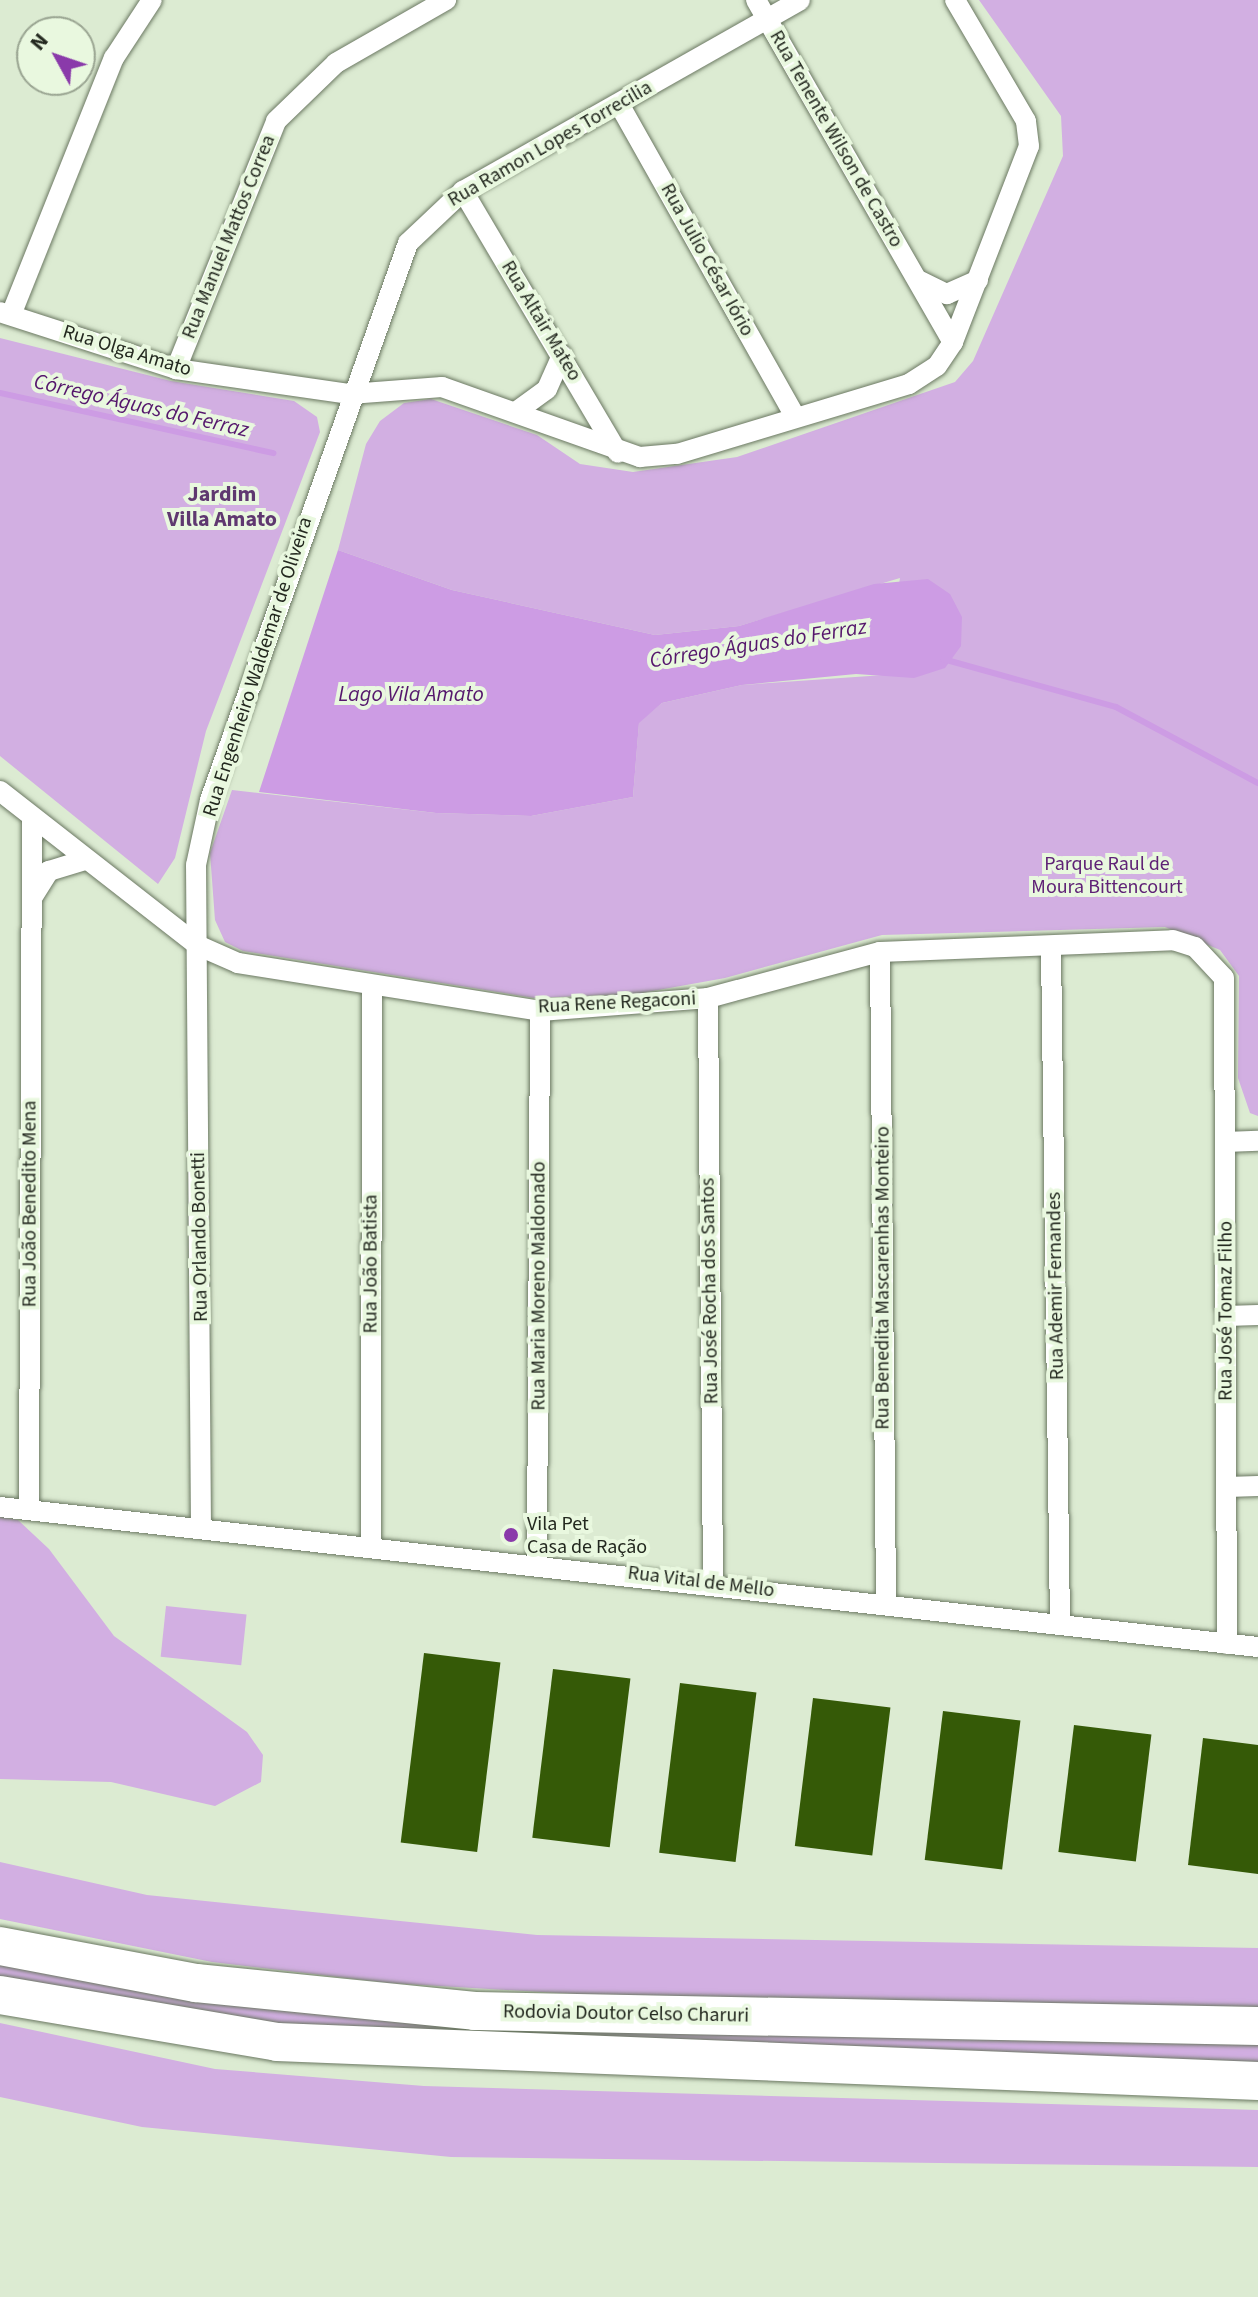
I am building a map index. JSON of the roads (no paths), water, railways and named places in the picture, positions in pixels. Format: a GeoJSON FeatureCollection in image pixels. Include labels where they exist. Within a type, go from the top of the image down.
{"type":"FeatureCollection","features":[{"type":"Feature","properties":{"kind":"highway","name":"Rodovia Doutor Celso Charuri"},"geometry":{"type":"LineString","coordinates":[[0,1946],[196,1983],[475,2011],[1258,2026]]}},
{"type":"Feature","properties":{"kind":"highway"},"geometry":{"type":"LineString","coordinates":[[0,1995],[277,2042],[1258,2081]]}},
{"type":"Feature","properties":{"kind":"street"},"geometry":{"type":"LineString","coordinates":[[6,314],[114,58],[152,0]]}},
{"type":"Feature","properties":{"kind":"street","name":"Rua Manuel Mattos Correa"},"geometry":{"type":"LineString","coordinates":[[176,369],[276,121],[336,63],[446,0]]}},
{"type":"Feature","properties":{"kind":"street","name":"Rua Tenente Wilson de Castro"},"geometry":{"type":"LineString","coordinates":[[756,0],[953,342]]}},
{"type":"Feature","properties":{"kind":"street","name":"Rua Ramon Lopes Torrecilia"},"geometry":{"type":"LineString","coordinates":[[350,394],[408,243],[463,191],[800,0]]}},
{"type":"Feature","properties":{"kind":"street"},"geometry":{"type":"LineString","coordinates":[[618,453],[677,454],[794,415],[909,384],[937,366],[953,342],[1029,146],[1026,121],[955,0]]}},
{"type":"Feature","properties":{"kind":"street","name":"Rua Julio César Iório"},"geometry":{"type":"LineString","coordinates":[[619,104],[794,415]]}},
{"type":"Feature","properties":{"kind":"street","name":"Rua Altair Mateo"},"geometry":{"type":"LineString","coordinates":[[463,191],[618,453]]}},
{"type":"Feature","properties":{"kind":"street"},"geometry":{"type":"LineString","coordinates":[[917,278],[947,294],[978,280]]}},
{"type":"Feature","properties":{"kind":"street","name":"Rua Olga Amato"},"geometry":{"type":"LineString","coordinates":[[6,314],[176,369],[350,394],[442,387],[517,411],[618,453]]}},
{"type":"Feature","properties":{"kind":"street"},"geometry":{"type":"LineString","coordinates":[[517,411],[547,389],[562,355]]}},
{"type":"Feature","properties":{"kind":"street"},"geometry":{"type":"LineString","coordinates":[[303,387],[330,410],[337,432]]}},
{"type":"Feature","properties":{"kind":"street","name":"Rua Engenheiro Waldemar de Oliveira"},"geometry":{"type":"LineString","coordinates":[[197,945],[196,865],[210,800],[350,394]]}},
{"type":"Feature","properties":{"kind":"street","name":"Rua Rene Regaconi"},"geometry":{"type":"LineString","coordinates":[[0,791],[32,820],[197,945],[238,963],[540,1011],[708,998],[880,952],[1173,940],[1211,959],[1224,978]]}},
{"type":"Feature","properties":{"kind":"street","name":"Rua João Benedito Mena"},"geometry":{"type":"LineString","coordinates":[[29,1507],[32,820]]}},
{"type":"Feature","properties":{"kind":"street"},"geometry":{"type":"LineString","coordinates":[[31,901],[49,871],[84,860]]}},
{"type":"Feature","properties":{"kind":"street","name":"Rua Orlando Bonetti"},"geometry":{"type":"LineString","coordinates":[[197,945],[201,1529]]}},
{"type":"Feature","properties":{"kind":"street","name":"Rua Ademir Fernandes"},"geometry":{"type":"LineString","coordinates":[[1051,947],[1060,1625]]}},
{"type":"Feature","properties":{"kind":"street","name":"Rua Benedita Mascarenhas Monteiro"},"geometry":{"type":"LineString","coordinates":[[880,952],[886,1605]]}},
{"type":"Feature","properties":{"kind":"street","name":"Rua José Tomaz Filho"},"geometry":{"type":"LineString","coordinates":[[1224,978],[1227,1644]]}},
{"type":"Feature","properties":{"kind":"street","name":"Rua João Batista"},"geometry":{"type":"LineString","coordinates":[[371,1544],[372,985]]}},
{"type":"Feature","properties":{"kind":"street","name":"Rua José Rocha dos Santos"},"geometry":{"type":"LineString","coordinates":[[708,998],[713,1584]]}},
{"type":"Feature","properties":{"kind":"street","name":"Rua Maria Moreno Maldonado"},"geometry":{"type":"LineString","coordinates":[[537,1562],[540,1011]]}},
{"type":"Feature","properties":{"kind":"street"},"geometry":{"type":"LineString","coordinates":[[1225,1142],[1258,1141]]}},
{"type":"Feature","properties":{"kind":"street"},"geometry":{"type":"LineString","coordinates":[[1226,1316],[1258,1315]]}},
{"type":"Feature","properties":{"kind":"street"},"geometry":{"type":"LineString","coordinates":[[1227,1487],[1258,1486]]}},
{"type":"Feature","properties":{"kind":"street","name":"Rua Vital de Mello"},"geometry":{"type":"LineString","coordinates":[[0,1507],[29,1507],[201,1529],[537,1562],[1258,1647]]}},
{"type":"Feature","properties":{"kind":"water","name":"Lago Vila Amato"},"geometry":{"type":"Polygon","coordinates":[[[338,550],[452,590],[655,635],[739,626],[874,584],[928,579],[950,594],[962,617],[961,646],[945,668],[914,678],[856,674],[742,685],[662,703],[639,723],[633,797],[531,816],[436,813],[259,792],[338,550]]]}},
{"type":"Feature","properties":{"kind":"waterway","name":"Córrego Águas do Ferraz"},"geometry":{"type":"LineString","coordinates":[[0,393],[274,453]]}},
{"type":"Feature","properties":{"kind":"waterway","name":"Córrego Águas do Ferraz"},"geometry":{"type":"LineString","coordinates":[[943,659],[1116,707],[1258,783]]}},
{"type":"Feature","properties":{"kind":"place","name":"Vila Pet Casa de Ração"},"geometry":{"type":"Point","coordinates":[511,1535]}},
{"type":"Feature","properties":{"kind":"district","name":"Jardim Villa Amato"},"geometry":{"type":"Point","coordinates":[222,506]}},
{"type":"Feature","properties":{"kind":"park label","name":"Parque Raul de Moura Bittencourt"},"geometry":{"type":"Point","coordinates":[1107,876]}}]}
